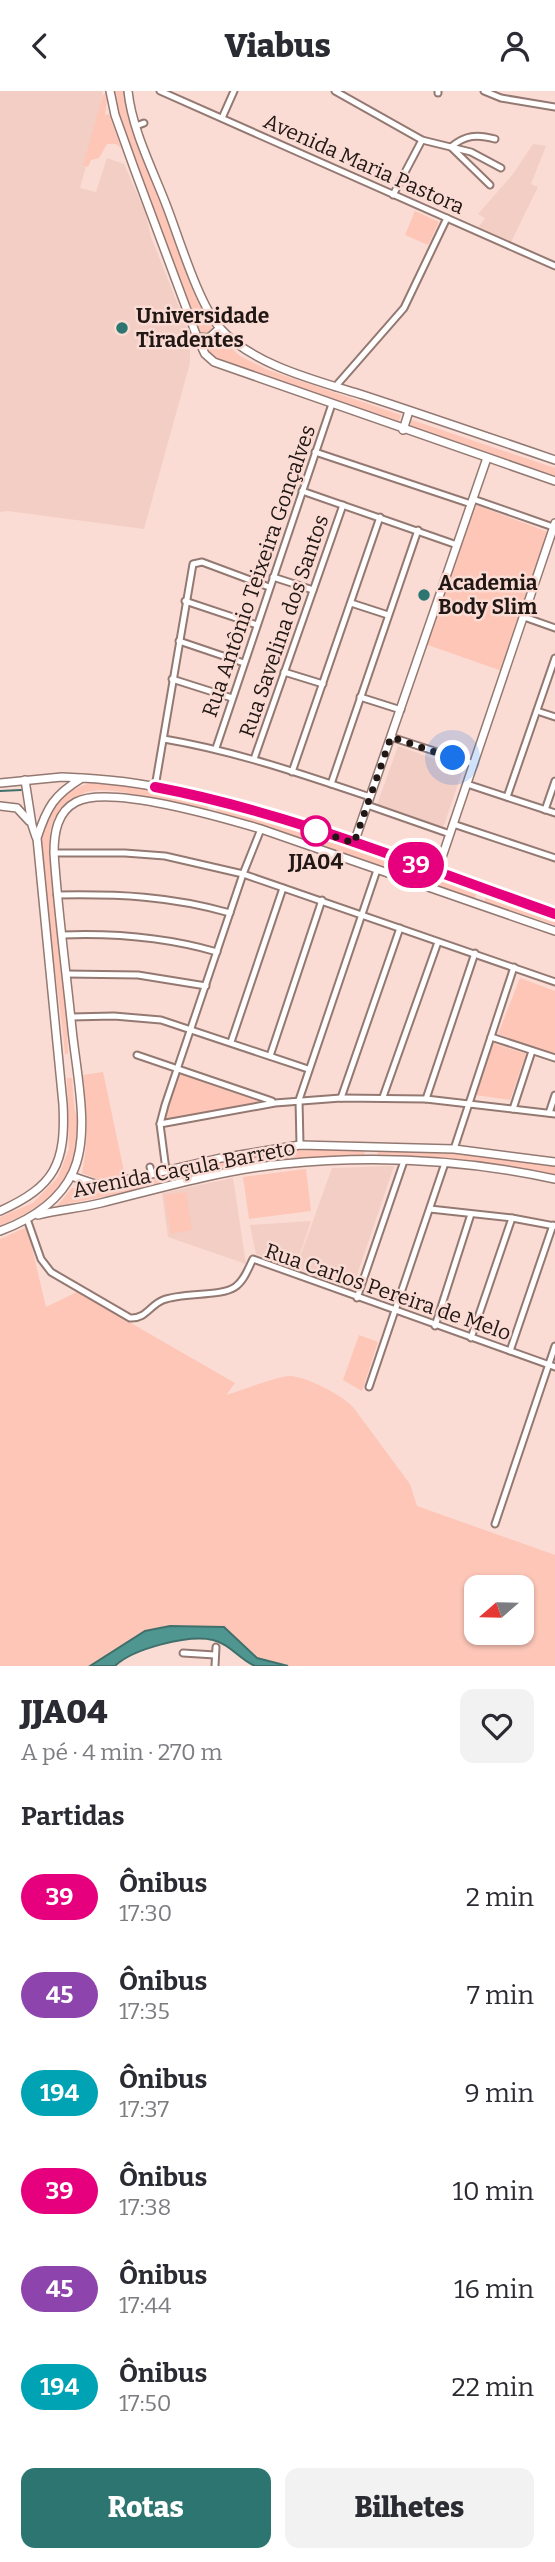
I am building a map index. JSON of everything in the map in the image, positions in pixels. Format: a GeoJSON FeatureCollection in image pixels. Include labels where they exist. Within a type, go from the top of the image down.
{"type":"FeatureCollection","features":[{"type":"Feature","properties":{"kind":"main road"},"geometry":{"type":"LineString","coordinates":[[110,91],[115,115],[197,337],[205,354],[214,362],[555,481]]}},
{"type":"Feature","properties":{"kind":"main road"},"geometry":{"type":"LineString","coordinates":[[128,91],[186,258],[219,328],[261,358],[335,387],[555,460]]}},
{"type":"Feature","properties":{"kind":"main road"},"geometry":{"type":"LineString","coordinates":[[197,337],[209,338],[219,328]]}},
{"type":"Feature","properties":{"kind":"main road"},"geometry":{"type":"LineString","coordinates":[[403,430],[408,411]]}},
{"type":"Feature","properties":{"kind":"main road"},"geometry":{"type":"LineString","coordinates":[[354,843],[487,458]]}},
{"type":"Feature","properties":{"kind":"main road"},"geometry":{"type":"LineString","coordinates":[[437,872],[554,529]]}},
{"type":"Feature","properties":{"kind":"main road"},"geometry":{"type":"LineString","coordinates":[[0,783],[62,777],[82,778],[216,798],[354,843],[555,914]]}},
{"type":"Feature","properties":{"kind":"main road"},"geometry":{"type":"LineString","coordinates":[[37,838],[44,815],[54,799],[82,778]]}},
{"type":"Feature","properties":{"kind":"main road"},"geometry":{"type":"LineString","coordinates":[[0,1211],[31,1196],[55,1169],[64,1137],[37,838],[32,825],[25,780]]}},
{"type":"Feature","properties":{"kind":"main road"},"geometry":{"type":"LineString","coordinates":[[0,1231],[29,1218],[52,1201],[71,1176],[80,1150],[80,1111],[54,853],[58,822],[75,802],[101,796],[212,814],[555,931]]}},
{"type":"Feature","properties":{"kind":"main road"},"geometry":{"type":"LineString","coordinates":[[212,814],[216,798]]}},
{"type":"Feature","properties":{"kind":"main road"},"geometry":{"type":"LineString","coordinates":[[0,806],[17,808],[32,825]]}},
{"type":"Feature","properties":{"kind":"main road"},"geometry":{"type":"LineString","coordinates":[[477,905],[483,888]]}},
{"type":"Feature","properties":{"kind":"main road"},"geometry":{"type":"LineString","coordinates":[[55,1018],[60,1025],[63,1055],[67,1059],[71,1056],[71,1017]]}},
{"type":"Feature","properties":{"kind":"main road"},"geometry":{"type":"LineString","coordinates":[[64,1118],[64,1076],[69,1073],[75,1076],[80,1111]]}},
{"type":"Feature","properties":{"kind":"main road","name":"Avenida Caçula Barreto"},"geometry":{"type":"LineString","coordinates":[[71,1176],[98,1185],[128,1180],[151,1170],[166,1170],[300,1145],[454,1149],[555,1162]]}},
{"type":"Feature","properties":{"kind":"main road"},"geometry":{"type":"LineString","coordinates":[[367,1145],[367,1161]]}},
{"type":"Feature","properties":{"kind":"main road","name":"Avenida Caçula Barreto"},"geometry":{"type":"LineString","coordinates":[[29,1218],[271,1166],[328,1161],[444,1163],[555,1179]]}},
{"type":"Feature","properties":{"kind":"street","name":"Avenida Maria Pastora"},"geometry":{"type":"LineString","coordinates":[[161,91],[318,164],[555,265]]}},
{"type":"Feature","properties":{"kind":"street"},"geometry":{"type":"LineString","coordinates":[[222,118],[234,91]]}},
{"type":"Feature","properties":{"kind":"street"},"geometry":{"type":"LineString","coordinates":[[335,91],[422,140],[482,157],[501,168]]}},
{"type":"Feature","properties":{"kind":"street"},"geometry":{"type":"LineString","coordinates":[[484,91],[501,98],[555,107]]}},
{"type":"Feature","properties":{"kind":"street"},"geometry":{"type":"LineString","coordinates":[[451,147],[471,136],[495,139]]}},
{"type":"Feature","properties":{"kind":"street"},"geometry":{"type":"LineString","coordinates":[[393,195],[422,140]]}},
{"type":"Feature","properties":{"kind":"street"},"geometry":{"type":"LineString","coordinates":[[451,147],[490,185]]}},
{"type":"Feature","properties":{"kind":"street"},"geometry":{"type":"LineString","coordinates":[[335,387],[404,308],[447,218]]}},
{"type":"Feature","properties":{"kind":"street","name":"Rua Antônio Teixeira Gonçalves"},"geometry":{"type":"LineString","coordinates":[[216,748],[332,404]]}},
{"type":"Feature","properties":{"kind":"street"},"geometry":{"type":"LineString","coordinates":[[315,452],[554,529]]}},
{"type":"Feature","properties":{"kind":"street"},"geometry":{"type":"LineString","coordinates":[[302,491],[457,545]]}},
{"type":"Feature","properties":{"kind":"street","name":"Rua Savelina dos Santos"},"geometry":{"type":"LineString","coordinates":[[254,759],[343,505]]}},
{"type":"Feature","properties":{"kind":"street"},"geometry":{"type":"LineString","coordinates":[[292,772],[380,517]]}},
{"type":"Feature","properties":{"kind":"street"},"geometry":{"type":"LineString","coordinates":[[331,784],[418,530]]}},
{"type":"Feature","properties":{"kind":"street"},"geometry":{"type":"LineString","coordinates":[[155,787],[193,564],[202,562],[269,587]]}},
{"type":"Feature","properties":{"kind":"street"},"geometry":{"type":"LineString","coordinates":[[273,577],[313,590]]}},
{"type":"Feature","properties":{"kind":"street"},"geometry":{"type":"LineString","coordinates":[[185,601],[257,625]]}},
{"type":"Feature","properties":{"kind":"street"},"geometry":{"type":"LineString","coordinates":[[351,603],[388,615]]}},
{"type":"Feature","properties":{"kind":"street"},"geometry":{"type":"LineString","coordinates":[[524,617],[555,628]]}},
{"type":"Feature","properties":{"kind":"street"},"geometry":{"type":"LineString","coordinates":[[179,641],[244,663]]}},
{"type":"Feature","properties":{"kind":"street"},"geometry":{"type":"LineString","coordinates":[[507,797],[555,658]]}},
{"type":"Feature","properties":{"kind":"street"},"geometry":{"type":"LineString","coordinates":[[284,672],[323,684]]}},
{"type":"Feature","properties":{"kind":"street"},"geometry":{"type":"LineString","coordinates":[[172,679],[232,698]]}},
{"type":"Feature","properties":{"kind":"street"},"geometry":{"type":"LineString","coordinates":[[360,697],[401,710]]}},
{"type":"Feature","properties":{"kind":"street"},"geometry":{"type":"LineString","coordinates":[[537,711],[555,717]]}},
{"type":"Feature","properties":{"kind":"street"},"geometry":{"type":"LineString","coordinates":[[391,737],[474,764]]}},
{"type":"Feature","properties":{"kind":"street"},"geometry":{"type":"LineString","coordinates":[[164,739],[216,748],[331,784],[450,834]]}},
{"type":"Feature","properties":{"kind":"street"},"geometry":{"type":"LineString","coordinates":[[545,810],[555,781]]}},
{"type":"Feature","properties":{"kind":"street"},"geometry":{"type":"LineString","coordinates":[[467,784],[555,813]]}},
{"type":"Feature","properties":{"kind":"street"},"geometry":{"type":"LineString","coordinates":[[453,824],[555,858]]}},
{"type":"Feature","properties":{"kind":"street"},"geometry":{"type":"LineString","coordinates":[[166,1170],[160,1124],[243,874],[261,829]]}},
{"type":"Feature","properties":{"kind":"street"},"geometry":{"type":"LineString","coordinates":[[54,853],[164,856],[243,874],[555,982]]}},
{"type":"Feature","properties":{"kind":"street"},"geometry":{"type":"LineString","coordinates":[[300,1145],[299,1100],[377,870]]}},
{"type":"Feature","properties":{"kind":"street"},"geometry":{"type":"LineString","coordinates":[[231,1042],[283,888]]}},
{"type":"Feature","properties":{"kind":"street"},"geometry":{"type":"LineString","coordinates":[[57,895],[154,896],[195,903],[230,913]]}},
{"type":"Feature","properties":{"kind":"street"},"geometry":{"type":"LineString","coordinates":[[270,1056],[322,901]]}},
{"type":"Feature","properties":{"kind":"street"},"geometry":{"type":"LineString","coordinates":[[341,1098],[400,928]]}},
{"type":"Feature","properties":{"kind":"street"},"geometry":{"type":"LineString","coordinates":[[62,935],[146,936],[188,943],[217,952]]}},
{"type":"Feature","properties":{"kind":"street"},"geometry":{"type":"LineString","coordinates":[[383,1097],[438,942]]}},
{"type":"Feature","properties":{"kind":"street"},"geometry":{"type":"LineString","coordinates":[[426,1099],[475,953]]}},
{"type":"Feature","properties":{"kind":"street"},"geometry":{"type":"LineString","coordinates":[[454,1149],[514,967]]}},
{"type":"Feature","properties":{"kind":"street"},"geometry":{"type":"LineString","coordinates":[[66,974],[138,975],[206,986]]}},
{"type":"Feature","properties":{"kind":"street"},"geometry":{"type":"LineString","coordinates":[[71,1017],[161,1020],[308,1069]]}},
{"type":"Feature","properties":{"kind":"street"},"geometry":{"type":"LineString","coordinates":[[491,1037],[555,1058]]}},
{"type":"Feature","properties":{"kind":"street"},"geometry":{"type":"LineString","coordinates":[[513,1109],[532,1051]]}},
{"type":"Feature","properties":{"kind":"street"},"geometry":{"type":"LineString","coordinates":[[137,1055],[275,1103]]}},
{"type":"Feature","properties":{"kind":"street"},"geometry":{"type":"LineString","coordinates":[[160,1124],[275,1103],[341,1098],[426,1099],[552,1113],[555,1095]]}},
{"type":"Feature","properties":{"kind":"street"},"geometry":{"type":"LineString","coordinates":[[357,1297],[404,1161]]}},
{"type":"Feature","properties":{"kind":"street"},"geometry":{"type":"LineString","coordinates":[[369,1387],[444,1163]]}},
{"type":"Feature","properties":{"kind":"street"},"geometry":{"type":"LineString","coordinates":[[430,1209],[554,1225],[510,1351]]}},
{"type":"Feature","properties":{"kind":"street"},"geometry":{"type":"LineString","coordinates":[[435,1326],[471,1214]]}},
{"type":"Feature","properties":{"kind":"street","name":"Rua Carlos Pereira de Melo"},"geometry":{"type":"LineString","coordinates":[[29,1218],[41,1259],[51,1272],[130,1318],[144,1315],[164,1299],[190,1293],[230,1290],[242,1280],[253,1259],[552,1366]]}},
{"type":"Feature","properties":{"kind":"street"},"geometry":{"type":"LineString","coordinates":[[471,1338],[512,1218]]}},
{"type":"Feature","properties":{"kind":"street"},"geometry":{"type":"LineString","coordinates":[[495,1524],[552,1366],[555,1346]]}},
{"type":"Feature","properties":{"kind":"street"},"geometry":{"type":"LineString","coordinates":[[215,1666],[216,1647]]}},
{"type":"Feature","properties":{"kind":"street"},"geometry":{"type":"LineString","coordinates":[[183,1653],[215,1655]]}},
{"type":"Feature","properties":{"kind":"shaded area"},"geometry":{"type":"Polygon","coordinates":[[[0,91],[103,91],[97,126],[80,188],[96,192],[107,158],[124,164],[146,214],[151,237],[190,335],[190,363],[144,529],[0,512],[0,91]]]}},
{"type":"Feature","properties":{"kind":"shaded area"},"geometry":{"type":"Polygon","coordinates":[[[108,91],[105,115],[109,114],[121,148],[116,144],[107,144],[99,158],[91,160],[88,167],[83,165],[103,95],[108,91]]]}},
{"type":"Feature","properties":{"kind":"shaded area"},"geometry":{"type":"Polygon","coordinates":[[[115,91],[124,91],[127,115],[198,302],[212,327],[213,332],[207,336],[200,334],[117,108],[115,91]]]}},
{"type":"Feature","properties":{"kind":"shaded area"},"geometry":{"type":"Polygon","coordinates":[[[533,144],[546,146],[531,184],[538,187],[510,244],[478,228],[485,218],[478,214],[513,174],[533,144]]]}},
{"type":"Feature","properties":{"kind":"shaded area"},"geometry":{"type":"Polygon","coordinates":[[[415,211],[439,222],[428,245],[405,235],[415,211]]]}},
{"type":"Feature","properties":{"kind":"shaded area"},"geometry":{"type":"Polygon","coordinates":[[[219,337],[240,356],[268,370],[401,415],[397,425],[218,363],[205,346],[219,337]]]}},
{"type":"Feature","properties":{"kind":"shaded area"},"geometry":{"type":"Polygon","coordinates":[[[409,419],[555,468],[555,478],[406,429],[409,419]]]}},
{"type":"Feature","properties":{"kind":"shaded area"},"geometry":{"type":"Polygon","coordinates":[[[476,505],[548,532],[502,671],[425,644],[476,505]]]}},
{"type":"Feature","properties":{"kind":"shaded area"},"geometry":{"type":"Polygon","coordinates":[[[398,746],[463,769],[443,828],[377,805],[398,746]]]}},
{"type":"Feature","properties":{"kind":"shaded area"},"geometry":{"type":"Polygon","coordinates":[[[99,781],[209,800],[208,809],[117,791],[99,790],[86,792],[75,798],[54,818],[49,851],[66,1011],[68,1054],[65,1054],[41,865],[40,838],[51,811],[63,797],[89,783],[99,781]]]}},
{"type":"Feature","properties":{"kind":"shaded area"},"geometry":{"type":"Polygon","coordinates":[[[221,802],[478,890],[475,898],[471,897],[217,811],[216,807],[221,802]]]}},
{"type":"Feature","properties":{"kind":"shaded area"},"geometry":{"type":"Polygon","coordinates":[[[489,892],[555,915],[555,925],[485,902],[485,895],[489,892]]]}},
{"type":"Feature","properties":{"kind":"shaded area"},"geometry":{"type":"Polygon","coordinates":[[[520,978],[555,991],[555,1055],[498,1034],[520,978]]]}},
{"type":"Feature","properties":{"kind":"shaded area"},"geometry":{"type":"Polygon","coordinates":[[[493,1043],[526,1054],[510,1100],[476,1095],[493,1043]]]}},
{"type":"Feature","properties":{"kind":"shaded area"},"geometry":{"type":"Polygon","coordinates":[[[103,1072],[125,1176],[100,1180],[82,1173],[87,1124],[83,1075],[103,1072]]]}},
{"type":"Feature","properties":{"kind":"shaded area"},"geometry":{"type":"Polygon","coordinates":[[[179,1072],[265,1102],[163,1121],[179,1072]]]}},
{"type":"Feature","properties":{"kind":"shaded area"},"geometry":{"type":"Polygon","coordinates":[[[67,1078],[72,1078],[74,1107],[79,1124],[74,1163],[58,1190],[46,1201],[0,1226],[0,1217],[33,1203],[58,1177],[69,1149],[67,1078]]]}},
{"type":"Feature","properties":{"kind":"shaded area"},"geometry":{"type":"Polygon","coordinates":[[[364,1147],[365,1159],[207,1176],[57,1206],[72,1188],[90,1192],[208,1165],[292,1151],[364,1147]]]}},
{"type":"Feature","properties":{"kind":"shaded area"},"geometry":{"type":"Polygon","coordinates":[[[376,1148],[446,1150],[555,1166],[555,1176],[378,1156],[376,1148]]]}},
{"type":"Feature","properties":{"kind":"shaded area"},"geometry":{"type":"Polygon","coordinates":[[[394,1166],[352,1290],[296,1268],[332,1168],[394,1166]]]}},
{"type":"Feature","properties":{"kind":"shaded area"},"geometry":{"type":"Polygon","coordinates":[[[306,1169],[311,1211],[249,1219],[243,1177],[306,1169]]]}},
{"type":"Feature","properties":{"kind":"shaded area"},"geometry":{"type":"Polygon","coordinates":[[[233,1178],[246,1264],[168,1237],[162,1193],[233,1178]]]}},
{"type":"Feature","properties":{"kind":"shaded area"},"geometry":{"type":"Polygon","coordinates":[[[186,1192],[192,1230],[171,1234],[164,1195],[186,1192]]]}},
{"type":"Feature","properties":{"kind":"shaded area"},"geometry":{"type":"Polygon","coordinates":[[[311,1221],[295,1269],[256,1254],[250,1225],[311,1221]]]}},
{"type":"Feature","properties":{"kind":"shaded area"},"geometry":{"type":"Polygon","coordinates":[[[27,1227],[46,1307],[77,1292],[235,1383],[226,1395],[290,1376],[324,1387],[353,1407],[410,1484],[417,1506],[555,1555],[555,1666],[288,1666],[257,1658],[224,1627],[170,1626],[145,1631],[90,1666],[0,1666],[0,1239],[27,1227]]]}},
{"type":"Feature","properties":{"kind":"shaded area"},"geometry":{"type":"Polygon","coordinates":[[[359,1335],[378,1342],[362,1391],[343,1380],[359,1335]]]}},
{"type":"Feature","properties":{"kind":"water"},"geometry":{"type":"Polygon","coordinates":[[[170,1626],[224,1627],[257,1658],[288,1666],[255,1666],[213,1640],[190,1639],[147,1649],[115,1666],[90,1666],[145,1631],[170,1626]]]}},
{"type":"Feature","properties":{"kind":"waterway"},"geometry":{"type":"LineString","coordinates":[[0,791],[21,790]]}},
{"type":"Feature","properties":{"kind":"bus line","name":"39"},"geometry":{"type":"LineString","coordinates":[[155,787],[216,798],[354,843],[555,914]]}},
{"type":"Feature","properties":{"kind":"place","name":"Universidade Tiradentes"},"geometry":{"type":"Point","coordinates":[122,328]}},
{"type":"Feature","properties":{"kind":"place","name":"Academia Body Slim"},"geometry":{"type":"Point","coordinates":[424,595]}},
{"type":"Feature","properties":{"kind":"place","name":"JJA04"},"geometry":{"type":"Point","coordinates":[316,831]}},
{"type":"Feature","properties":{"kind":"route"},"geometry":{"type":"LineString","coordinates":[[316,831],[308,828],[354,843],[391,737],[453,758]]}}]}
